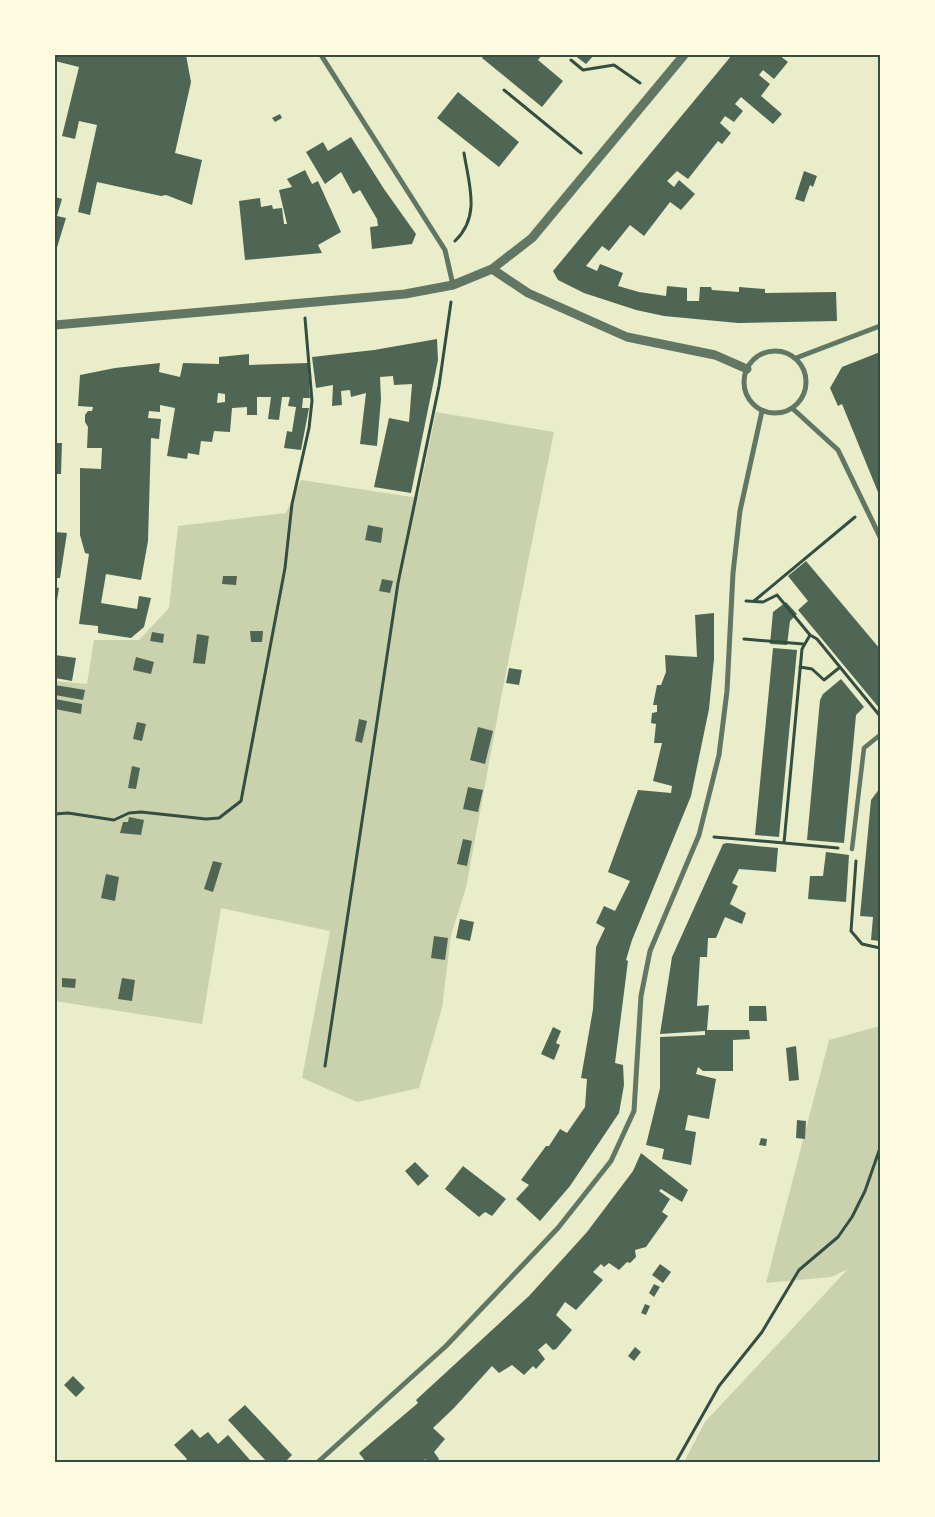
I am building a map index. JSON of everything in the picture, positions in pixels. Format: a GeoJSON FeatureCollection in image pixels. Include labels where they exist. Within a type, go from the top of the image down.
{"type":"FeatureCollection","features":[{"type":"Feature","properties":{"kind":"street"},"geometry":{"type":"LineString","coordinates":[[321,55],[445,250],[453,286]]}},
{"type":"Feature","properties":{"kind":"street"},"geometry":{"type":"LineString","coordinates":[[55,325],[405,294],[453,286],[492,269],[532,238],[684,55]]}},
{"type":"Feature","properties":{"kind":"street"},"geometry":{"type":"LineString","coordinates":[[492,269],[528,293],[627,337],[716,355],[746,369]]}},
{"type":"Feature","properties":{"kind":"street"},"geometry":{"type":"LineString","coordinates":[[796,358],[880,326]]}},
{"type":"Feature","properties":{"kind":"street"},"geometry":{"type":"LineString","coordinates":[[767,351],[786,352],[796,358],[802,365],[806,376],[806,389],[800,401],[792,408],[781,413],[762,410],[749,399],[744,386],[746,369],[752,360],[767,351]]}},
{"type":"Feature","properties":{"kind":"street"},"geometry":{"type":"LineString","coordinates":[[792,408],[838,450],[864,508],[880,537]]}},
{"type":"Feature","properties":{"kind":"street"},"geometry":{"type":"LineString","coordinates":[[318,1462],[446,1346],[558,1228],[611,1161],[634,1110],[641,996],[650,951],[698,835],[722,739],[728,691],[731,600],[740,511],[762,410]]}},
{"type":"Feature","properties":{"kind":"street"},"geometry":{"type":"LineString","coordinates":[[852,849],[864,748],[880,735]]}},
{"type":"Feature","properties":{"kind":"path"},"geometry":{"type":"LineString","coordinates":[[571,60],[583,70],[614,65],[652,93]]}},
{"type":"Feature","properties":{"kind":"path"},"geometry":{"type":"LineString","coordinates":[[504,90],[592,164]]}},
{"type":"Feature","properties":{"kind":"path"},"geometry":{"type":"LineString","coordinates":[[445,250],[463,233],[472,207],[464,153]]}},
{"type":"Feature","properties":{"kind":"path"},"geometry":{"type":"LineString","coordinates":[[324,1066],[398,583],[439,386],[453,286]]}},
{"type":"Feature","properties":{"kind":"path"},"geometry":{"type":"LineString","coordinates":[[55,814],[68,813],[114,820],[129,812],[141,812],[206,819],[218,818],[241,801],[285,568],[292,504],[309,428],[312,380],[304,303]]}},
{"type":"Feature","properties":{"kind":"path"},"geometry":{"type":"LineString","coordinates":[[754,601],[864,508]]}},
{"type":"Feature","properties":{"kind":"path"},"geometry":{"type":"LineString","coordinates":[[731,600],[770,600],[777,595],[810,635],[817,639],[880,716]]}},
{"type":"Feature","properties":{"kind":"path"},"geometry":{"type":"LineString","coordinates":[[784,843],[800,667],[803,644],[810,635]]}},
{"type":"Feature","properties":{"kind":"path"},"geometry":{"type":"LineString","coordinates":[[729,638],[803,644]]}},
{"type":"Feature","properties":{"kind":"path"},"geometry":{"type":"LineString","coordinates":[[800,667],[812,670],[824,680],[839,668]]}},
{"type":"Feature","properties":{"kind":"path"},"geometry":{"type":"LineString","coordinates":[[698,835],[826,847]]}},
{"type":"Feature","properties":{"kind":"path"},"geometry":{"type":"LineString","coordinates":[[852,849],[856,862],[851,931],[862,944],[880,948]]}},
{"type":"Feature","properties":{"kind":"path"},"geometry":{"type":"LineString","coordinates":[[676,1462],[719,1386],[762,1332],[799,1270],[838,1237],[852,1217],[865,1191],[880,1148]]}},
{"type":"Feature","properties":{"kind":"green space"},"geometry":{"type":"Polygon","coordinates":[[[436,412],[554,432],[500,703],[466,888],[451,935],[442,1008],[419,1088],[357,1102],[302,1078],[330,931],[221,908],[202,1024],[55,1001],[55,681],[87,684],[94,640],[139,640],[169,608],[178,526],[286,513],[301,480],[418,498],[436,412]]]}},
{"type":"Feature","properties":{"kind":"green space"},"geometry":{"type":"Polygon","coordinates":[[[880,1026],[880,1462],[684,1462],[705,1422],[848,1269],[831,1277],[766,1283],[829,1040],[880,1026]]]}},
{"type":"Feature","properties":{"kind":"building"},"geometry":{"type":"Polygon","coordinates":[[[55,55],[186,55],[191,82],[175,153],[202,160],[192,205],[166,195],[161,196],[97,182],[90,215],[78,212],[97,125],[79,121],[75,139],[62,136],[79,67],[55,61],[55,55]]]}},
{"type":"Feature","properties":{"kind":"building"},"geometry":{"type":"Polygon","coordinates":[[[484,55],[542,55],[538,60],[563,81],[542,107],[482,58],[484,55]]]}},
{"type":"Feature","properties":{"kind":"building"},"geometry":{"type":"Polygon","coordinates":[[[574,55],[594,55],[586,64],[574,55]]]}},
{"type":"Feature","properties":{"kind":"building"},"geometry":{"type":"Polygon","coordinates":[[[732,55],[779,55],[788,62],[774,79],[763,70],[759,75],[770,84],[761,96],[782,114],[773,124],[741,97],[735,104],[743,111],[734,122],[725,116],[720,123],[731,133],[722,144],[718,141],[688,179],[677,171],[667,181],[674,187],[679,180],[695,194],[681,210],[670,202],[644,236],[630,225],[609,251],[602,246],[586,266],[597,271],[600,264],[623,273],[618,286],[639,292],[666,296],[667,286],[687,288],[687,301],[699,301],[700,287],[739,292],[739,287],[765,289],[765,293],[836,292],[837,321],[738,323],[664,316],[636,310],[584,293],[558,280],[553,271],[732,55]]]}},
{"type":"Feature","properties":{"kind":"building"},"geometry":{"type":"Polygon","coordinates":[[[458,92],[519,142],[499,167],[437,118],[458,92]]]}},
{"type":"Feature","properties":{"kind":"building"},"geometry":{"type":"Polygon","coordinates":[[[280,114],[282,118],[275,122],[272,118],[280,114]]]}},
{"type":"Feature","properties":{"kind":"building"},"geometry":{"type":"Polygon","coordinates":[[[351,137],[384,189],[416,234],[412,244],[372,249],[370,227],[378,226],[377,219],[360,190],[353,194],[341,172],[325,184],[306,152],[323,142],[328,151],[351,137]]]}},
{"type":"Feature","properties":{"kind":"building"},"geometry":{"type":"Polygon","coordinates":[[[305,170],[312,184],[318,181],[341,232],[318,245],[322,253],[245,260],[239,201],[260,198],[261,207],[272,205],[273,209],[282,208],[284,224],[287,224],[279,190],[292,187],[287,179],[305,170]]]}},
{"type":"Feature","properties":{"kind":"building"},"geometry":{"type":"Polygon","coordinates":[[[804,171],[817,176],[813,187],[810,185],[804,202],[795,199],[804,171]]]}},
{"type":"Feature","properties":{"kind":"building"},"geometry":{"type":"Polygon","coordinates":[[[55,197],[62,199],[57,216],[66,218],[55,254],[55,197]]]}},
{"type":"Feature","properties":{"kind":"building"},"geometry":{"type":"Polygon","coordinates":[[[437,339],[438,360],[411,493],[374,487],[389,418],[409,422],[412,384],[394,385],[393,376],[380,377],[381,399],[377,446],[360,444],[366,393],[351,397],[350,390],[341,391],[342,405],[332,406],[333,385],[316,388],[312,357],[374,350],[437,339]]]}},
{"type":"Feature","properties":{"kind":"building"},"geometry":{"type":"Polygon","coordinates":[[[880,352],[880,497],[842,404],[838,406],[830,388],[842,367],[880,352]]]}},
{"type":"Feature","properties":{"kind":"building"},"geometry":{"type":"Polygon","coordinates":[[[249,354],[249,365],[308,363],[310,398],[303,398],[302,408],[309,408],[301,450],[284,448],[287,431],[292,432],[296,407],[288,406],[290,397],[282,397],[279,420],[268,419],[271,397],[257,397],[257,415],[247,415],[247,407],[232,408],[230,432],[214,431],[212,442],[201,441],[199,455],[188,453],[187,459],[167,456],[175,408],[160,405],[160,412],[149,411],[148,418],[161,419],[159,439],[151,438],[148,541],[141,580],[106,574],[101,603],[137,609],[139,596],[151,598],[144,627],[131,638],[98,633],[98,626],[79,624],[89,554],[85,553],[80,535],[80,468],[101,469],[102,448],[87,448],[88,427],[85,422],[85,415],[88,411],[92,411],[93,407],[78,406],[80,375],[115,368],[160,363],[159,372],[180,377],[183,363],[219,364],[219,357],[249,354]],[[218,393],[217,403],[225,402],[225,394],[218,393]]]}},
{"type":"Feature","properties":{"kind":"building"},"geometry":{"type":"Polygon","coordinates":[[[55,443],[62,443],[61,474],[55,474],[55,443]]]}},
{"type":"Feature","properties":{"kind":"building"},"geometry":{"type":"Polygon","coordinates":[[[368,525],[383,528],[381,543],[365,540],[368,525]]]}},
{"type":"Feature","properties":{"kind":"building"},"geometry":{"type":"Polygon","coordinates":[[[55,532],[67,533],[60,578],[55,578],[55,532]]]}},
{"type":"Feature","properties":{"kind":"building"},"geometry":{"type":"Polygon","coordinates":[[[806,561],[880,649],[880,709],[798,610],[808,601],[788,576],[806,561]]]}},
{"type":"Feature","properties":{"kind":"building"},"geometry":{"type":"Polygon","coordinates":[[[223,576],[237,576],[236,585],[222,584],[223,576]]]}},
{"type":"Feature","properties":{"kind":"building"},"geometry":{"type":"Polygon","coordinates":[[[382,579],[393,581],[390,593],[379,591],[382,579]]]}},
{"type":"Feature","properties":{"kind":"building"},"geometry":{"type":"Polygon","coordinates":[[[55,587],[59,588],[56,606],[55,606],[55,587]]]}},
{"type":"Feature","properties":{"kind":"building"},"geometry":{"type":"Polygon","coordinates":[[[786,602],[797,614],[790,621],[787,645],[770,644],[773,612],[786,602]]]}},
{"type":"Feature","properties":{"kind":"building"},"geometry":{"type":"Polygon","coordinates":[[[714,613],[714,659],[709,709],[691,796],[632,940],[626,960],[628,961],[615,1063],[623,1065],[624,1085],[619,1113],[570,1186],[540,1221],[516,1199],[529,1185],[521,1180],[546,1146],[549,1146],[560,1129],[567,1133],[585,1107],[587,1079],[581,1078],[593,1009],[596,947],[605,928],[596,923],[604,906],[615,911],[630,881],[608,872],[638,790],[671,793],[672,786],[653,781],[662,743],[654,743],[656,724],[651,723],[652,713],[657,712],[657,705],[653,705],[657,685],[661,685],[666,672],[665,655],[697,657],[695,615],[714,613]]]}},
{"type":"Feature","properties":{"kind":"building"},"geometry":{"type":"Polygon","coordinates":[[[250,631],[263,631],[262,642],[251,642],[250,631]]]}},
{"type":"Feature","properties":{"kind":"building"},"geometry":{"type":"Polygon","coordinates":[[[152,632],[164,634],[163,643],[150,641],[152,632]]]}},
{"type":"Feature","properties":{"kind":"building"},"geometry":{"type":"Polygon","coordinates":[[[197,634],[209,636],[205,664],[193,663],[197,634]]]}},
{"type":"Feature","properties":{"kind":"building"},"geometry":{"type":"Polygon","coordinates":[[[773,648],[797,650],[779,837],[755,835],[773,648]]]}},
{"type":"Feature","properties":{"kind":"building"},"geometry":{"type":"Polygon","coordinates":[[[55,655],[76,658],[72,681],[55,678],[55,655]]]}},
{"type":"Feature","properties":{"kind":"building"},"geometry":{"type":"Polygon","coordinates":[[[136,657],[154,662],[151,674],[133,670],[136,657]]]}},
{"type":"Feature","properties":{"kind":"building"},"geometry":{"type":"Polygon","coordinates":[[[509,668],[522,670],[519,685],[506,683],[509,668]]]}},
{"type":"Feature","properties":{"kind":"building"},"geometry":{"type":"Polygon","coordinates":[[[841,679],[864,707],[856,715],[844,843],[807,840],[820,700],[823,694],[841,679]]]}},
{"type":"Feature","properties":{"kind":"building"},"geometry":{"type":"Polygon","coordinates":[[[55,685],[85,690],[83,700],[55,695],[55,685]]]}},
{"type":"Feature","properties":{"kind":"building"},"geometry":{"type":"Polygon","coordinates":[[[55,699],[82,704],[81,714],[55,709],[55,699]]]}},
{"type":"Feature","properties":{"kind":"building"},"geometry":{"type":"Polygon","coordinates":[[[359,719],[367,721],[362,743],[355,741],[359,719]]]}},
{"type":"Feature","properties":{"kind":"building"},"geometry":{"type":"Polygon","coordinates":[[[137,722],[146,724],[142,741],[133,739],[137,722]]]}},
{"type":"Feature","properties":{"kind":"building"},"geometry":{"type":"Polygon","coordinates":[[[478,727],[493,731],[485,764],[470,760],[478,727]]]}},
{"type":"Feature","properties":{"kind":"building"},"geometry":{"type":"Polygon","coordinates":[[[132,766],[140,768],[136,789],[128,788],[132,766]]]}},
{"type":"Feature","properties":{"kind":"building"},"geometry":{"type":"Polygon","coordinates":[[[468,787],[483,790],[478,812],[463,809],[468,787]]]}},
{"type":"Feature","properties":{"kind":"building"},"geometry":{"type":"Polygon","coordinates":[[[880,788],[880,941],[871,940],[873,917],[860,916],[871,800],[880,788]]]}},
{"type":"Feature","properties":{"kind":"building"},"geometry":{"type":"Polygon","coordinates":[[[129,817],[144,820],[141,835],[120,833],[123,822],[128,822],[129,817]]]}},
{"type":"Feature","properties":{"kind":"building"},"geometry":{"type":"Polygon","coordinates":[[[463,839],[472,841],[467,866],[457,864],[463,839]]]}},
{"type":"Feature","properties":{"kind":"building"},"geometry":{"type":"Polygon","coordinates":[[[723,844],[778,848],[776,872],[739,869],[732,883],[738,886],[730,904],[746,913],[742,924],[725,917],[716,938],[708,938],[707,957],[700,957],[697,1006],[709,1005],[707,1030],[749,1030],[750,1039],[733,1040],[733,1071],[703,1071],[698,1067],[696,1074],[716,1079],[709,1119],[688,1115],[685,1130],[696,1132],[691,1165],[662,1159],[664,1149],[646,1145],[660,1088],[660,1037],[705,1035],[705,1031],[660,1034],[672,957],[723,844]]]}},
{"type":"Feature","properties":{"kind":"building"},"geometry":{"type":"Polygon","coordinates":[[[826,852],[849,855],[846,902],[808,899],[810,876],[823,876],[826,852]]]}},
{"type":"Feature","properties":{"kind":"building"},"geometry":{"type":"Polygon","coordinates":[[[213,861],[222,863],[213,892],[204,889],[213,861]]]}},
{"type":"Feature","properties":{"kind":"building"},"geometry":{"type":"Polygon","coordinates":[[[106,874],[119,877],[115,901],[101,898],[106,874]]]}},
{"type":"Feature","properties":{"kind":"building"},"geometry":{"type":"Polygon","coordinates":[[[460,919],[474,922],[470,941],[456,938],[460,919]]]}},
{"type":"Feature","properties":{"kind":"building"},"geometry":{"type":"Polygon","coordinates":[[[434,936],[448,938],[445,960],[431,958],[434,936]]]}},
{"type":"Feature","properties":{"kind":"building"},"geometry":{"type":"Polygon","coordinates":[[[62,978],[76,979],[75,988],[62,987],[62,978]]]}},
{"type":"Feature","properties":{"kind":"building"},"geometry":{"type":"Polygon","coordinates":[[[122,978],[135,980],[132,1001],[118,999],[122,978]]]}},
{"type":"Feature","properties":{"kind":"building"},"geometry":{"type":"Polygon","coordinates":[[[749,1006],[766,1006],[767,1021],[749,1021],[749,1006]]]}},
{"type":"Feature","properties":{"kind":"building"},"geometry":{"type":"Polygon","coordinates":[[[553,1027],[561,1031],[556,1043],[560,1045],[554,1060],[541,1054],[553,1027]]]}},
{"type":"Feature","properties":{"kind":"building"},"geometry":{"type":"Polygon","coordinates":[[[796,1046],[799,1080],[789,1081],[786,1048],[796,1046]]]}},
{"type":"Feature","properties":{"kind":"building"},"geometry":{"type":"Polygon","coordinates":[[[797,1120],[806,1121],[805,1139],[796,1138],[797,1120]]]}},
{"type":"Feature","properties":{"kind":"building"},"geometry":{"type":"Polygon","coordinates":[[[761,1138],[767,1139],[766,1146],[759,1145],[761,1138]]]}},
{"type":"Feature","properties":{"kind":"building"},"geometry":{"type":"Polygon","coordinates":[[[641,1153],[688,1190],[682,1202],[661,1189],[659,1191],[670,1199],[662,1212],[668,1216],[646,1247],[635,1250],[636,1257],[619,1270],[609,1263],[604,1267],[601,1264],[593,1272],[603,1280],[576,1310],[565,1302],[556,1315],[572,1330],[556,1349],[553,1350],[546,1343],[538,1350],[545,1359],[536,1369],[533,1366],[524,1375],[512,1365],[499,1373],[492,1366],[433,1428],[445,1439],[434,1452],[439,1459],[437,1462],[428,1462],[425,1459],[424,1462],[366,1462],[359,1453],[418,1403],[416,1400],[529,1296],[587,1232],[633,1171],[641,1153]]]}},
{"type":"Feature","properties":{"kind":"building"},"geometry":{"type":"Polygon","coordinates":[[[415,1162],[429,1176],[418,1186],[405,1171],[415,1162]]]}},
{"type":"Feature","properties":{"kind":"building"},"geometry":{"type":"Polygon","coordinates":[[[463,1166],[506,1199],[492,1216],[485,1212],[479,1217],[445,1189],[463,1166]]]}},
{"type":"Feature","properties":{"kind":"building"},"geometry":{"type":"Polygon","coordinates":[[[660,1264],[671,1272],[663,1283],[652,1275],[660,1264]]]}},
{"type":"Feature","properties":{"kind":"building"},"geometry":{"type":"Polygon","coordinates":[[[654,1284],[660,1287],[654,1297],[649,1293],[654,1284]]]}},
{"type":"Feature","properties":{"kind":"building"},"geometry":{"type":"Polygon","coordinates":[[[645,1304],[650,1306],[646,1315],[641,1313],[645,1304]]]}},
{"type":"Feature","properties":{"kind":"building"},"geometry":{"type":"Polygon","coordinates":[[[635,1347],[641,1352],[634,1361],[628,1356],[635,1347]]]}},
{"type":"Feature","properties":{"kind":"building"},"geometry":{"type":"Polygon","coordinates":[[[73,1376],[85,1388],[76,1397],[64,1385],[73,1376]]]}},
{"type":"Feature","properties":{"kind":"building"},"geometry":{"type":"Polygon","coordinates":[[[245,1405],[292,1455],[285,1462],[267,1462],[228,1420],[245,1405]]]}},
{"type":"Feature","properties":{"kind":"building"},"geometry":{"type":"Polygon","coordinates":[[[192,1429],[200,1438],[208,1432],[218,1444],[228,1435],[250,1460],[247,1462],[184,1462],[187,1459],[174,1445],[192,1429]]]}}]}
